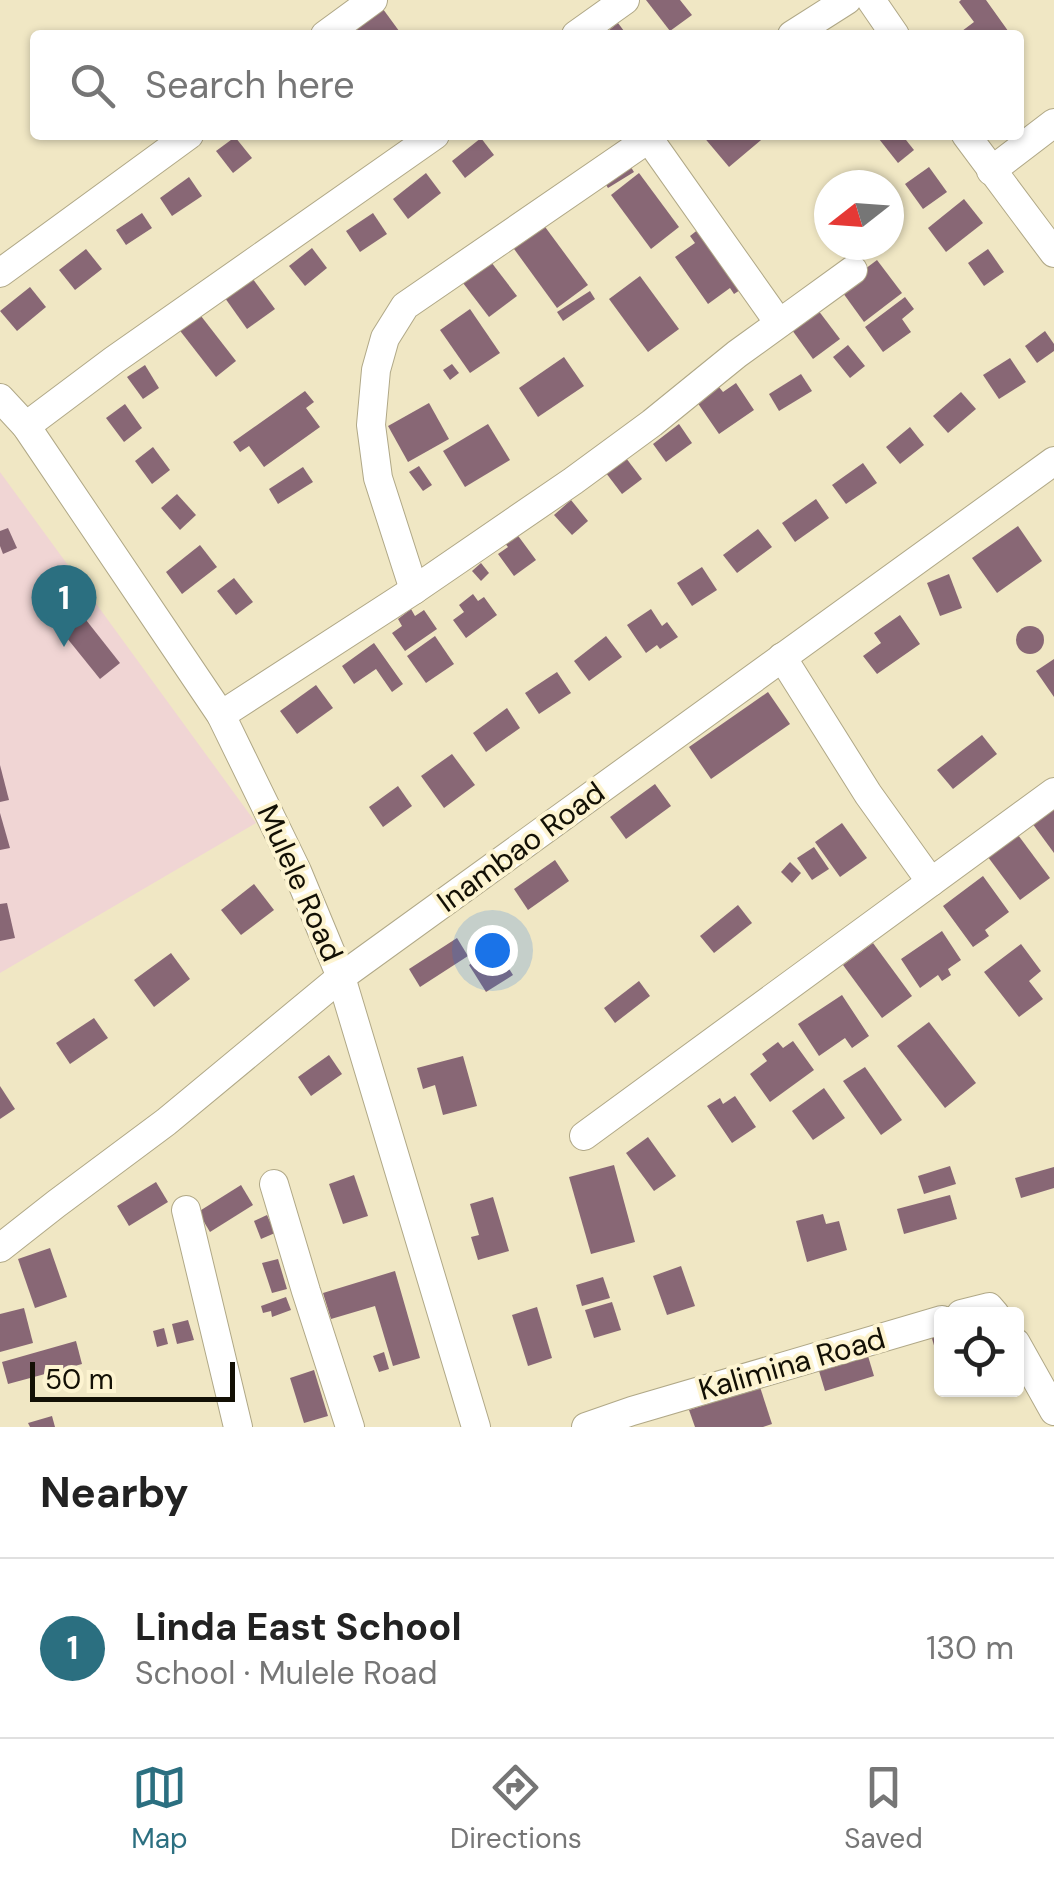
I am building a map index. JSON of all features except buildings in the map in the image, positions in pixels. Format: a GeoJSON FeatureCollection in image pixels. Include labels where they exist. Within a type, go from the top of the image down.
{"type":"FeatureCollection","features":[{"type":"Feature","properties":{"kind":"street"},"geometry":{"type":"LineString","coordinates":[[332,30],[373,0]]}},
{"type":"Feature","properties":{"kind":"street"},"geometry":{"type":"LineString","coordinates":[[583,30],[626,0]]}},
{"type":"Feature","properties":{"kind":"street"},"geometry":{"type":"LineString","coordinates":[[800,30],[847,0]]}},
{"type":"Feature","properties":{"kind":"street"},"geometry":{"type":"LineString","coordinates":[[871,0],[892,30]]}},
{"type":"Feature","properties":{"kind":"street"},"geometry":{"type":"LineString","coordinates":[[991,171],[1054,123]]}},
{"type":"Feature","properties":{"kind":"street"},"geometry":{"type":"LineString","coordinates":[[0,273],[182,140]]}},
{"type":"Feature","properties":{"kind":"street"},"geometry":{"type":"LineString","coordinates":[[26,426],[428,140]]}},
{"type":"Feature","properties":{"kind":"street"},"geometry":{"type":"LineString","coordinates":[[414,590],[378,478],[371,425],[376,370],[384,338],[404,306],[647,140]]}},
{"type":"Feature","properties":{"kind":"street"},"geometry":{"type":"LineString","coordinates":[[653,140],[779,324]]}},
{"type":"Feature","properties":{"kind":"street"},"geometry":{"type":"LineString","coordinates":[[969,140],[1054,252]]}},
{"type":"Feature","properties":{"kind":"street"},"geometry":{"type":"LineString","coordinates":[[221,715],[574,481],[854,270]]}},
{"type":"Feature","properties":{"kind":"street","name":"Mulele Road"},"geometry":{"type":"LineString","coordinates":[[0,398],[26,426],[221,715],[297,871],[341,977],[476,1427]]}},
{"type":"Feature","properties":{"kind":"street","name":"Inambao Road"},"geometry":{"type":"LineString","coordinates":[[0,1248],[166,1122],[341,977],[1054,461]]}},
{"type":"Feature","properties":{"kind":"street"},"geometry":{"type":"LineString","coordinates":[[782,657],[868,794],[930,882]]}},
{"type":"Feature","properties":{"kind":"street"},"geometry":{"type":"LineString","coordinates":[[584,1136],[1054,792]]}},
{"type":"Feature","properties":{"kind":"street"},"geometry":{"type":"LineString","coordinates":[[274,1184],[350,1427]]}},
{"type":"Feature","properties":{"kind":"street"},"geometry":{"type":"LineString","coordinates":[[186,1210],[238,1427]]}},
{"type":"Feature","properties":{"kind":"street","name":"Kalimina Road"},"geometry":{"type":"LineString","coordinates":[[586,1427],[634,1419],[934,1323]]}},
{"type":"Feature","properties":{"kind":"street"},"geometry":{"type":"LineString","coordinates":[[1024,1358],[1054,1411]]}},
{"type":"Feature","properties":{"kind":"shaded area"},"geometry":{"type":"Polygon","coordinates":[[[0,472],[256,823],[0,973],[0,472]]]}},
{"type":"Feature","properties":{"kind":"place","name":"Linda East School"},"geometry":{"type":"Point","coordinates":[64,647]}}]}
